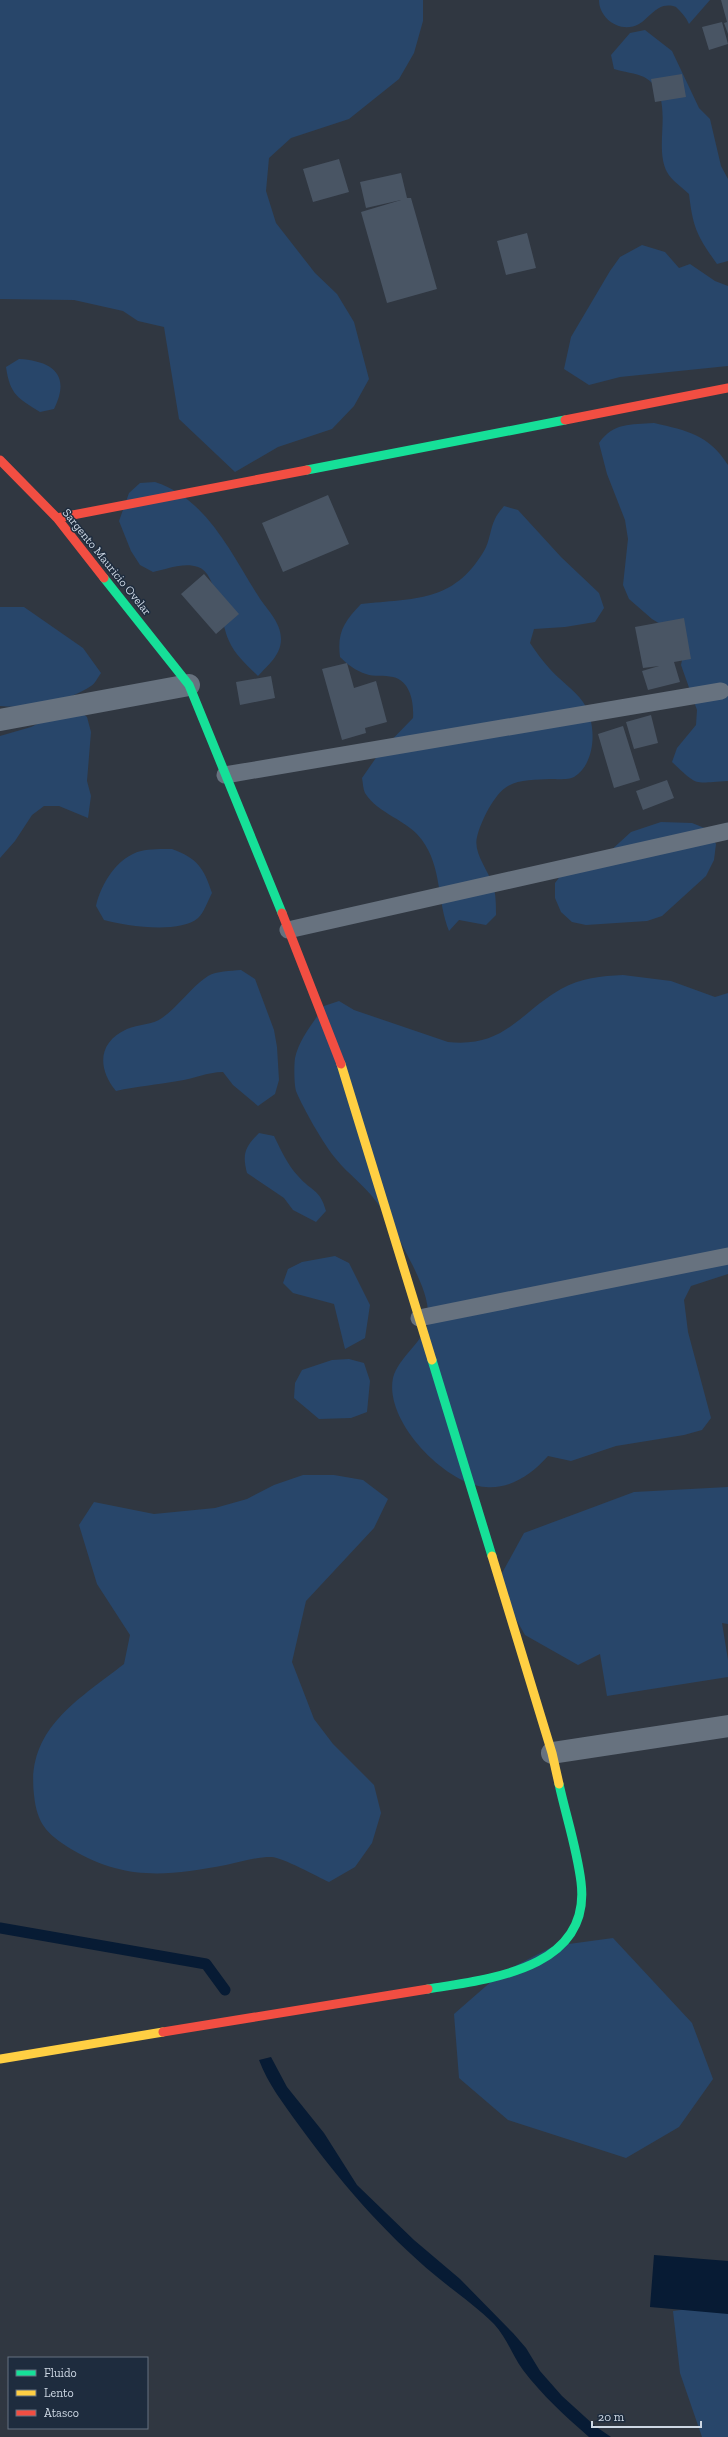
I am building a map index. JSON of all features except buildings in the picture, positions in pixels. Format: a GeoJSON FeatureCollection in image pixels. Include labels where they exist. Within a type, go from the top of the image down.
{"type":"FeatureCollection","features":[{"type":"Feature","properties":{"kind":"street"},"geometry":{"type":"LineString","coordinates":[[57,518],[728,388]]}},
{"type":"Feature","properties":{"kind":"street","name":"Sargento Mauricio Ovelar"},"geometry":{"type":"LineString","coordinates":[[0,460],[57,518],[189,685],[226,775],[337,1050],[552,1753],[581,1883],[580,1913],[570,1936],[549,1956],[499,1977],[0,2059]]}},
{"type":"Feature","properties":{"kind":"street"},"geometry":{"type":"LineString","coordinates":[[0,720],[189,685]]}},
{"type":"Feature","properties":{"kind":"street"},"geometry":{"type":"LineString","coordinates":[[552,1753],[728,1726]]}},
{"type":"Feature","properties":{"kind":"lane"},"geometry":{"type":"LineString","coordinates":[[226,775],[721,690]]}},
{"type":"Feature","properties":{"kind":"lane"},"geometry":{"type":"LineString","coordinates":[[288,930],[728,831]]}},
{"type":"Feature","properties":{"kind":"lane"},"geometry":{"type":"LineString","coordinates":[[419,1318],[728,1256]]}},
{"type":"Feature","properties":{"kind":"shaded area"},"geometry":{"type":"Polygon","coordinates":[[[0,0],[423,0],[423,21],[414,53],[399,79],[349,119],[291,138],[269,158],[266,191],[276,223],[315,273],[337,294],[354,322],[369,379],[354,406],[332,429],[278,447],[235,472],[179,419],[164,327],[138,321],[123,311],[74,300],[0,299],[0,0]]]}},
{"type":"Feature","properties":{"kind":"shaded area"},"geometry":{"type":"Polygon","coordinates":[[[599,0],[710,0],[689,24],[676,7],[664,6],[654,11],[643,22],[632,27],[625,27],[618,26],[607,19],[600,7],[599,0]]]}},
{"type":"Feature","properties":{"kind":"shaded area"},"geometry":{"type":"Polygon","coordinates":[[[645,30],[672,51],[699,108],[710,119],[721,166],[728,179],[728,261],[717,264],[710,254],[700,239],[694,224],[689,194],[674,181],[667,172],[663,161],[662,108],[660,96],[654,85],[644,77],[614,69],[611,55],[630,33],[645,30]]]}},
{"type":"Feature","properties":{"kind":"shaded area"},"geometry":{"type":"Polygon","coordinates":[[[642,245],[665,252],[679,268],[690,264],[715,281],[728,286],[728,366],[620,377],[589,385],[564,369],[571,337],[610,271],[620,257],[642,245]]]}},
{"type":"Feature","properties":{"kind":"shaded area"},"geometry":{"type":"Polygon","coordinates":[[[19,359],[41,363],[56,372],[60,387],[59,397],[54,409],[40,412],[16,395],[10,384],[6,367],[19,359]]]}},
{"type":"Feature","properties":{"kind":"shaded area"},"geometry":{"type":"Polygon","coordinates":[[[654,423],[696,435],[705,440],[713,446],[728,465],[728,781],[697,782],[687,776],[672,762],[677,748],[696,725],[697,710],[681,665],[684,650],[680,636],[652,619],[629,599],[623,585],[628,539],[625,520],[607,474],[599,443],[611,431],[617,428],[630,425],[654,423]]]}},
{"type":"Feature","properties":{"kind":"shaded area"},"geometry":{"type":"Polygon","coordinates":[[[155,482],[173,490],[189,500],[203,514],[227,545],[260,599],[276,621],[281,639],[279,650],[258,676],[242,660],[229,641],[214,588],[210,578],[204,571],[198,567],[187,565],[176,566],[153,572],[140,565],[131,551],[119,521],[129,493],[140,483],[155,482]]]}},
{"type":"Feature","properties":{"kind":"shaded area"},"geometry":{"type":"Polygon","coordinates":[[[504,506],[518,510],[561,557],[599,593],[604,608],[595,622],[565,627],[534,629],[530,643],[549,668],[575,693],[588,710],[592,731],[591,752],[582,771],[572,778],[518,782],[508,786],[493,801],[485,816],[476,843],[479,855],[493,885],[496,915],[486,925],[459,920],[449,931],[445,920],[433,861],[422,840],[409,827],[377,806],[365,793],[363,788],[362,778],[380,752],[413,718],[412,700],[408,688],[399,679],[390,676],[369,675],[359,671],[340,657],[339,648],[341,634],[346,622],[361,604],[431,595],[446,589],[459,580],[472,568],[484,551],[495,519],[504,506]]]}},
{"type":"Feature","properties":{"kind":"shaded area"},"geometry":{"type":"Polygon","coordinates":[[[0,607],[24,607],[83,648],[101,673],[94,684],[81,692],[47,703],[11,707],[0,706],[0,607]]]}},
{"type":"Feature","properties":{"kind":"shaded area"},"geometry":{"type":"Polygon","coordinates":[[[74,706],[87,717],[91,732],[87,781],[91,796],[88,818],[59,806],[44,806],[32,815],[15,841],[0,858],[0,736],[31,727],[74,706]]]}},
{"type":"Feature","properties":{"kind":"shaded area"},"geometry":{"type":"Polygon","coordinates":[[[661,822],[692,823],[707,829],[716,844],[714,860],[706,876],[662,916],[647,921],[586,925],[572,922],[561,912],[555,898],[555,883],[564,871],[608,853],[631,832],[661,822]]]}},
{"type":"Feature","properties":{"kind":"shaded area"},"geometry":{"type":"Polygon","coordinates":[[[152,849],[172,849],[181,852],[194,860],[206,877],[212,893],[200,916],[190,923],[166,927],[138,926],[104,920],[96,906],[98,898],[111,872],[132,854],[152,849]]]}},
{"type":"Feature","properties":{"kind":"shaded area"},"geometry":{"type":"Polygon","coordinates":[[[241,970],[255,979],[274,1030],[277,1047],[279,1080],[275,1094],[258,1106],[233,1085],[223,1072],[116,1091],[110,1082],[103,1065],[106,1048],[117,1034],[127,1029],[154,1022],[162,1018],[208,976],[219,972],[241,970]]]}},
{"type":"Feature","properties":{"kind":"shaded area"},"geometry":{"type":"Polygon","coordinates":[[[623,975],[671,981],[715,997],[728,993],[728,1274],[691,1286],[684,1300],[688,1332],[711,1418],[702,1430],[684,1435],[616,1446],[571,1461],[548,1456],[528,1474],[504,1486],[486,1487],[470,1483],[453,1475],[436,1463],[421,1448],[408,1431],[398,1413],[393,1395],[393,1378],[400,1363],[426,1329],[428,1323],[427,1301],[413,1266],[386,1215],[371,1195],[331,1153],[304,1107],[296,1091],[295,1084],[294,1074],[297,1051],[303,1037],[324,1006],[339,1001],[354,1010],[448,1042],[467,1042],[484,1040],[498,1034],[510,1027],[546,998],[569,985],[591,978],[623,975]]]}},
{"type":"Feature","properties":{"kind":"shaded area"},"geometry":{"type":"Polygon","coordinates":[[[259,1133],[274,1136],[284,1157],[294,1171],[321,1198],[326,1211],[316,1222],[293,1210],[284,1198],[247,1173],[245,1161],[246,1151],[251,1142],[259,1133]]]}},
{"type":"Feature","properties":{"kind":"shaded area"},"geometry":{"type":"Polygon","coordinates":[[[335,1256],[349,1263],[370,1305],[365,1338],[345,1349],[334,1304],[293,1293],[283,1283],[288,1269],[302,1262],[335,1256]]]}},
{"type":"Feature","properties":{"kind":"shaded area"},"geometry":{"type":"Polygon","coordinates":[[[349,1359],[364,1363],[370,1381],[367,1412],[351,1418],[319,1419],[294,1398],[295,1383],[302,1370],[332,1360],[349,1359]]]}},
{"type":"Feature","properties":{"kind":"shaded area"},"geometry":{"type":"Polygon","coordinates":[[[303,1475],[334,1475],[363,1480],[388,1499],[374,1528],[306,1601],[292,1662],[314,1719],[333,1744],[374,1785],[381,1813],[372,1843],[355,1867],[329,1882],[290,1863],[271,1857],[184,1872],[147,1873],[110,1867],[71,1849],[50,1833],[41,1821],[38,1814],[34,1795],[34,1772],[38,1752],[47,1734],[59,1718],[89,1690],[124,1664],[130,1635],[97,1584],[79,1525],[94,1502],[154,1514],[215,1508],[247,1499],[274,1485],[303,1475]]]}},
{"type":"Feature","properties":{"kind":"shaded area"},"geometry":{"type":"Polygon","coordinates":[[[728,1487],[728,1624],[722,1623],[728,1660],[728,1677],[607,1696],[600,1654],[578,1665],[525,1635],[496,1584],[524,1533],[634,1492],[728,1487]]]}},
{"type":"Feature","properties":{"kind":"shaded area"},"geometry":{"type":"Polygon","coordinates":[[[613,1938],[692,2023],[713,2079],[679,2127],[626,2158],[508,2120],[459,2078],[454,2014],[501,1973],[554,1946],[613,1938]]]}},
{"type":"Feature","properties":{"kind":"shaded area"},"geometry":{"type":"Polygon","coordinates":[[[271,2057],[287,2087],[324,2133],[357,2185],[414,2240],[460,2279],[513,2333],[526,2348],[540,2371],[562,2396],[595,2426],[611,2437],[589,2437],[546,2397],[523,2370],[494,2324],[416,2259],[345,2185],[313,2145],[271,2085],[259,2060],[271,2057]]]}},
{"type":"Feature","properties":{"kind":"shaded area"},"geometry":{"type":"Polygon","coordinates":[[[654,2255],[728,2261],[728,2314],[650,2307],[654,2255]]]}},
{"type":"Feature","properties":{"kind":"shaded area"},"geometry":{"type":"Polygon","coordinates":[[[728,2304],[728,2437],[702,2437],[680,2373],[673,2311],[728,2304]]]}},
{"type":"Feature","properties":{"kind":"waterway"},"geometry":{"type":"LineString","coordinates":[[0,1928],[206,1964],[225,1990]]}},
{"type":"Feature","properties":{"kind":"traffic: fast"},"geometry":{"type":"LineString","coordinates":[[307,470],[565,420]]}},
{"type":"Feature","properties":{"kind":"traffic: fast"},"geometry":{"type":"LineString","coordinates":[[104,578],[189,685],[282,913]]}},
{"type":"Feature","properties":{"kind":"traffic: fast"},"geometry":{"type":"LineString","coordinates":[[432,1360],[492,1556]]}},
{"type":"Feature","properties":{"kind":"traffic: fast"},"geometry":{"type":"LineString","coordinates":[[428,1989],[507,1974],[532,1964],[554,1951],[570,1934],[580,1911],[581,1882],[574,1845],[559,1784]]}},
{"type":"Feature","properties":{"kind":"traffic: slow"},"geometry":{"type":"LineString","coordinates":[[341,1064],[432,1360]]}},
{"type":"Feature","properties":{"kind":"traffic: slow"},"geometry":{"type":"LineString","coordinates":[[492,1556],[552,1753],[559,1784]]}},
{"type":"Feature","properties":{"kind":"traffic: slow"},"geometry":{"type":"LineString","coordinates":[[0,2059],[163,2032]]}},
{"type":"Feature","properties":{"kind":"traffic: jam"},"geometry":{"type":"LineString","coordinates":[[565,420],[728,388]]}},
{"type":"Feature","properties":{"kind":"traffic: jam"},"geometry":{"type":"LineString","coordinates":[[0,460],[57,518],[104,578]]}},
{"type":"Feature","properties":{"kind":"traffic: jam"},"geometry":{"type":"LineString","coordinates":[[57,518],[307,470]]}},
{"type":"Feature","properties":{"kind":"traffic: jam"},"geometry":{"type":"LineString","coordinates":[[282,913],[341,1064]]}},
{"type":"Feature","properties":{"kind":"traffic: jam"},"geometry":{"type":"LineString","coordinates":[[163,2032],[428,1989]]}}]}
